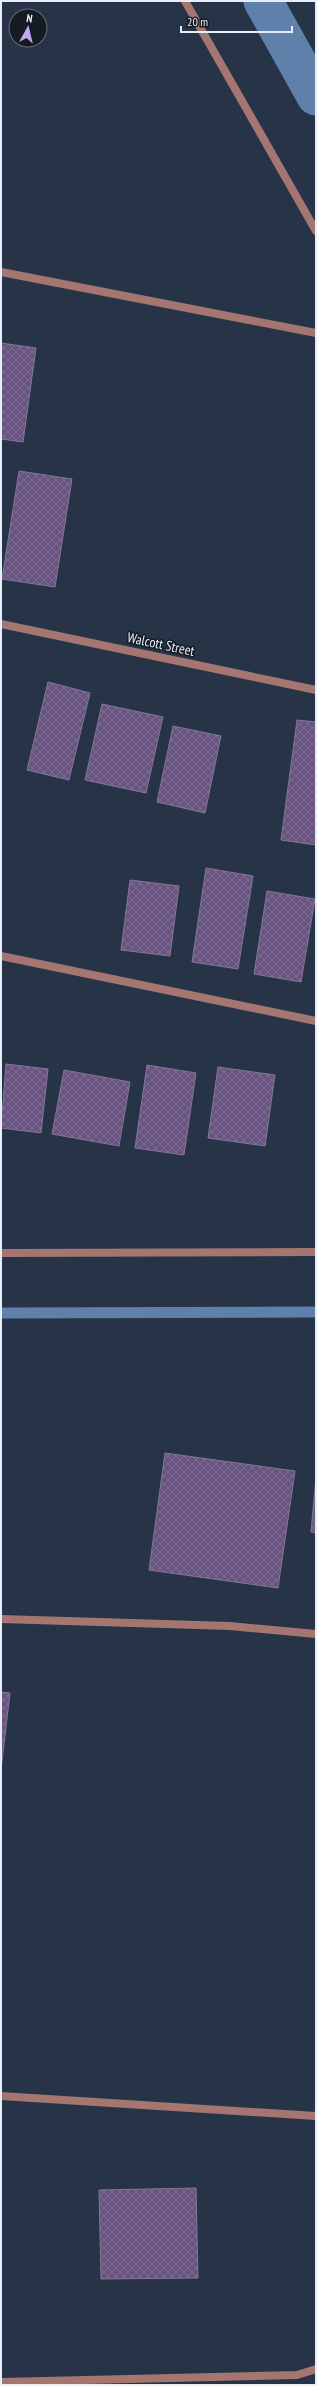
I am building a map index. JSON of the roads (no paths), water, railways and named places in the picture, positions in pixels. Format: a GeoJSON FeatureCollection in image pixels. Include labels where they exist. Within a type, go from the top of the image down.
{"type":"FeatureCollection","features":[{"type":"Feature","properties":{"kind":"street"},"geometry":{"type":"LineString","coordinates":[[185,1],[316,231]]}},
{"type":"Feature","properties":{"kind":"street"},"geometry":{"type":"LineString","coordinates":[[1,272],[316,333]]}},
{"type":"Feature","properties":{"kind":"street","name":"Walcott Street"},"geometry":{"type":"LineString","coordinates":[[1,624],[316,690]]}},
{"type":"Feature","properties":{"kind":"street"},"geometry":{"type":"LineString","coordinates":[[1,956],[316,1021]]}},
{"type":"Feature","properties":{"kind":"street"},"geometry":{"type":"LineString","coordinates":[[1,1253],[316,1252]]}},
{"type":"Feature","properties":{"kind":"street"},"geometry":{"type":"LineString","coordinates":[[1,1619],[230,1626],[316,1634]]}},
{"type":"Feature","properties":{"kind":"street"},"geometry":{"type":"LineString","coordinates":[[1,2096],[316,2116]]}},
{"type":"Feature","properties":{"kind":"street"},"geometry":{"type":"LineString","coordinates":[[1,2382],[297,2375],[316,2369]]}},
{"type":"Feature","properties":{"kind":"waterway"},"geometry":{"type":"LineString","coordinates":[[263,1],[316,96]]}},
{"type":"Feature","properties":{"kind":"waterway"},"geometry":{"type":"LineString","coordinates":[[1,1313],[316,1312]]}}]}
